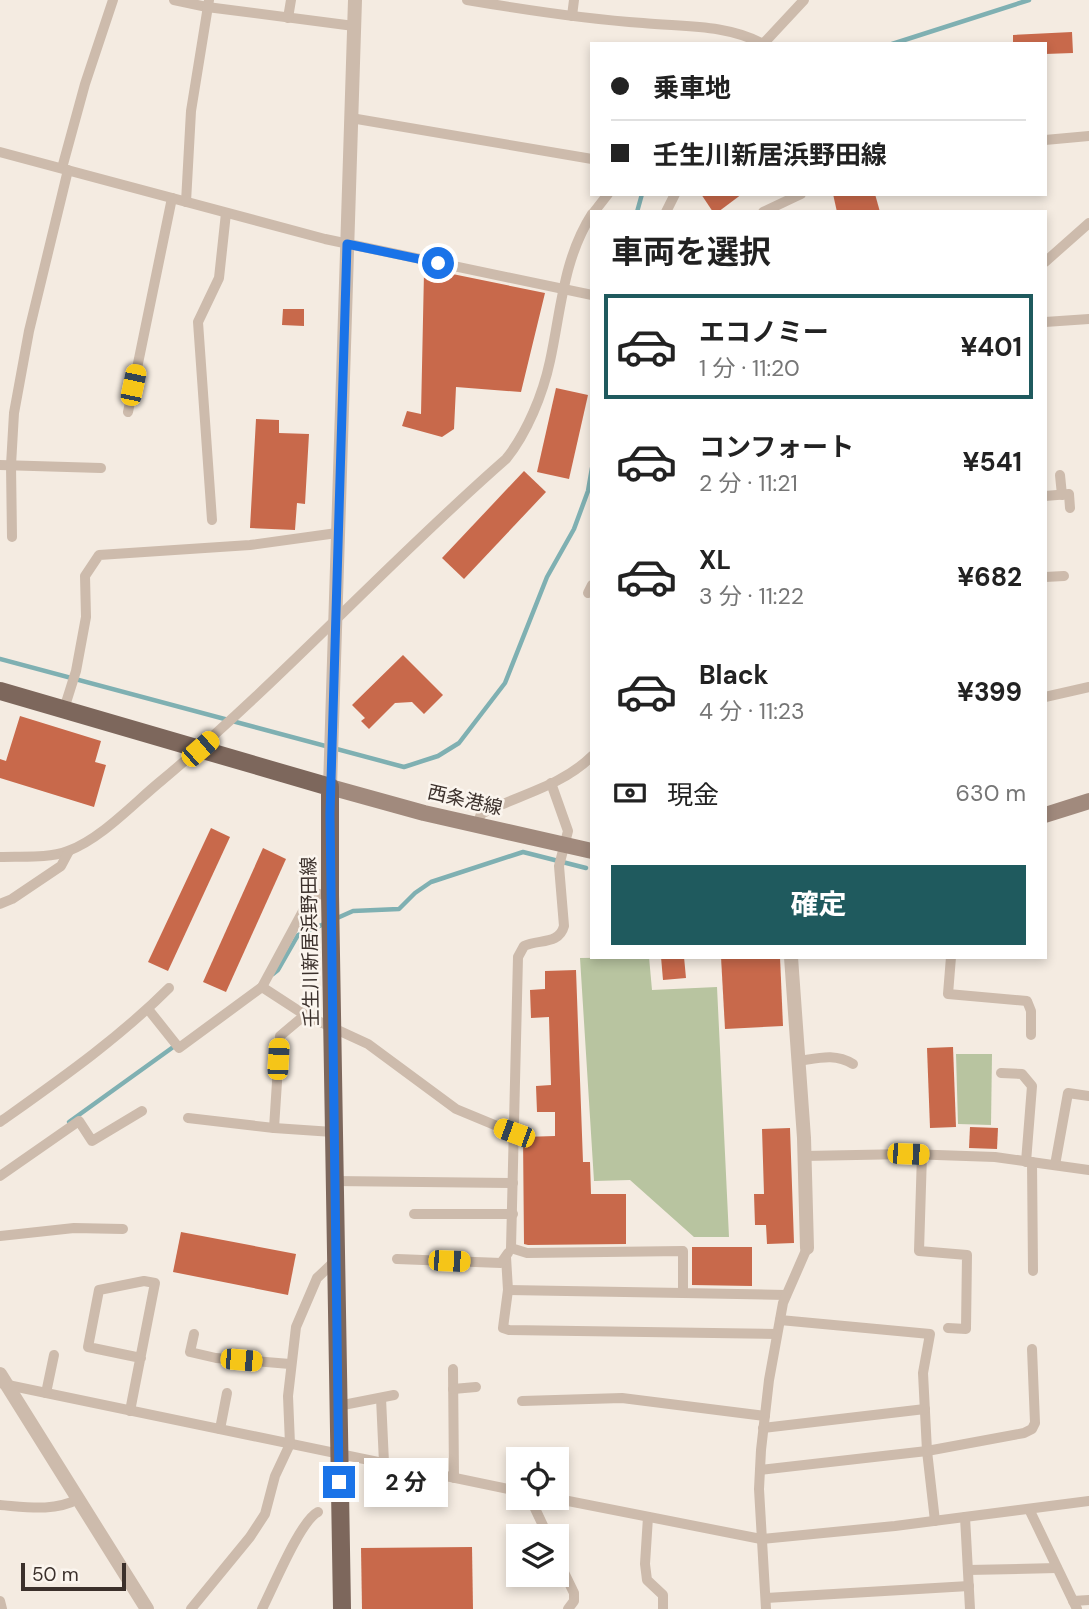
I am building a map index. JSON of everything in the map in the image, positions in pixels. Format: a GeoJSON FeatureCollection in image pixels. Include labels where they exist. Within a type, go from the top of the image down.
{"type":"FeatureCollection","features":[{"type":"Feature","properties":{"kind":"main road"},"geometry":{"type":"LineString","coordinates":[[0,691],[330,787]]}},
{"type":"Feature","properties":{"kind":"main road","name":"西条港線"},"geometry":{"type":"LineString","coordinates":[[330,787],[590,852]]}},
{"type":"Feature","properties":{"kind":"main road","name":"壬生川新居浜野田線"},"geometry":{"type":"LineString","coordinates":[[330,787],[342,1609]]}},
{"type":"Feature","properties":{"kind":"main road"},"geometry":{"type":"LineString","coordinates":[[1047,814],[1089,801]]}},
{"type":"Feature","properties":{"kind":"street"},"geometry":{"type":"LineString","coordinates":[[12,537],[6,465],[13,412],[85,84],[113,0]]}},
{"type":"Feature","properties":{"kind":"street"},"geometry":{"type":"LineString","coordinates":[[174,0],[354,26]]}},
{"type":"Feature","properties":{"kind":"street"},"geometry":{"type":"LineString","coordinates":[[288,18],[291,0]]}},
{"type":"Feature","properties":{"kind":"street"},"geometry":{"type":"LineString","coordinates":[[330,787],[355,0]]}},
{"type":"Feature","properties":{"kind":"street"},"geometry":{"type":"LineString","coordinates":[[467,0],[572,16],[704,27],[753,38],[760,42]]}},
{"type":"Feature","properties":{"kind":"street"},"geometry":{"type":"LineString","coordinates":[[572,16],[574,0]]}},
{"type":"Feature","properties":{"kind":"street"},"geometry":{"type":"LineString","coordinates":[[765,42],[804,0]]}},
{"type":"Feature","properties":{"kind":"street"},"geometry":{"type":"LineString","coordinates":[[186,202],[191,111],[208,4]]}},
{"type":"Feature","properties":{"kind":"street"},"geometry":{"type":"LineString","coordinates":[[351,118],[590,159]]}},
{"type":"Feature","properties":{"kind":"street"},"geometry":{"type":"LineString","coordinates":[[1047,141],[1089,136]]}},
{"type":"Feature","properties":{"kind":"street"},"geometry":{"type":"LineString","coordinates":[[0,152],[347,244],[590,295]]}},
{"type":"Feature","properties":{"kind":"street"},"geometry":{"type":"LineString","coordinates":[[595,210],[606,196]]}},
{"type":"Feature","properties":{"kind":"street"},"geometry":{"type":"LineString","coordinates":[[767,210],[797,196]]}},
{"type":"Feature","properties":{"kind":"street"},"geometry":{"type":"LineString","coordinates":[[128,412],[172,198]]}},
{"type":"Feature","properties":{"kind":"street"},"geometry":{"type":"LineString","coordinates":[[212,520],[198,322],[219,278],[226,213]]}},
{"type":"Feature","properties":{"kind":"street"},"geometry":{"type":"LineString","coordinates":[[1047,259],[1089,223]]}},
{"type":"Feature","properties":{"kind":"street"},"geometry":{"type":"LineString","coordinates":[[0,857],[53,855],[69,851],[98,834],[241,712],[335,619],[506,459],[521,440],[550,363],[562,288],[587,234]]}},
{"type":"Feature","properties":{"kind":"street"},"geometry":{"type":"LineString","coordinates":[[1047,322],[1089,319]]}},
{"type":"Feature","properties":{"kind":"street"},"geometry":{"type":"LineString","coordinates":[[6,465],[101,468]]}},
{"type":"Feature","properties":{"kind":"street"},"geometry":{"type":"LineString","coordinates":[[1060,475],[1062,495]]}},
{"type":"Feature","properties":{"kind":"street"},"geometry":{"type":"LineString","coordinates":[[1047,496],[1069,495],[1070,508]]}},
{"type":"Feature","properties":{"kind":"street"},"geometry":{"type":"LineString","coordinates":[[64,709],[76,671],[86,617],[85,576],[99,555],[250,545],[337,533]]}},
{"type":"Feature","properties":{"kind":"street"},"geometry":{"type":"LineString","coordinates":[[1047,577],[1064,576]]}},
{"type":"Feature","properties":{"kind":"street"},"geometry":{"type":"LineString","coordinates":[[1047,697],[1089,687]]}},
{"type":"Feature","properties":{"kind":"street"},"geometry":{"type":"LineString","coordinates":[[477,825],[481,814],[551,783],[590,758]]}},
{"type":"Feature","properties":{"kind":"street"},"geometry":{"type":"LineString","coordinates":[[551,783],[568,831],[559,866],[564,917],[562,933],[552,940],[524,946],[518,957],[513,1214],[503,1328],[509,1331],[777,1334]]}},
{"type":"Feature","properties":{"kind":"street"},"geometry":{"type":"LineString","coordinates":[[0,904],[12,899],[61,866],[69,851]]}},
{"type":"Feature","properties":{"kind":"street"},"geometry":{"type":"LineString","coordinates":[[148,1009],[179,1048],[262,987],[310,898],[317,894],[330,895]]}},
{"type":"Feature","properties":{"kind":"street"},"geometry":{"type":"LineString","coordinates":[[791,959],[799,1061],[807,1248],[786,1295],[777,1334],[764,1422],[760,1469],[761,1539],[766,1604],[969,1586]]}},
{"type":"Feature","properties":{"kind":"street"},"geometry":{"type":"LineString","coordinates":[[951,959],[948,994],[1027,1001],[1031,1011],[1031,1035]]}},
{"type":"Feature","properties":{"kind":"street"},"geometry":{"type":"LineString","coordinates":[[262,987],[304,1015],[368,1044],[456,1109],[514,1133]]}},
{"type":"Feature","properties":{"kind":"street"},"geometry":{"type":"LineString","coordinates":[[0,1122],[85,1061],[170,988]]}},
{"type":"Feature","properties":{"kind":"street"},"geometry":{"type":"LineString","coordinates":[[274,1128],[280,1036],[304,1015]]}},
{"type":"Feature","properties":{"kind":"street"},"geometry":{"type":"LineString","coordinates":[[799,1061],[831,1056],[844,1058],[853,1064]]}},
{"type":"Feature","properties":{"kind":"street"},"geometry":{"type":"LineString","coordinates":[[1002,1073],[1022,1074],[1032,1086],[1029,1162],[1033,1271]]}},
{"type":"Feature","properties":{"kind":"street"},"geometry":{"type":"LineString","coordinates":[[1055,1166],[1068,1093],[1089,1096]]}},
{"type":"Feature","properties":{"kind":"street"},"geometry":{"type":"LineString","coordinates":[[0,1176],[79,1121],[92,1141],[142,1111]]}},
{"type":"Feature","properties":{"kind":"street"},"geometry":{"type":"LineString","coordinates":[[188,1118],[333,1132]]}},
{"type":"Feature","properties":{"kind":"street"},"geometry":{"type":"LineString","coordinates":[[804,1156],[922,1154],[995,1157],[1089,1170]]}},
{"type":"Feature","properties":{"kind":"street"},"geometry":{"type":"LineString","coordinates":[[922,1154],[919,1251],[967,1249],[965,1329],[948,1328]]}},
{"type":"Feature","properties":{"kind":"street"},"geometry":{"type":"LineString","coordinates":[[334,1181],[513,1183]]}},
{"type":"Feature","properties":{"kind":"street"},"geometry":{"type":"LineString","coordinates":[[414,1214],[513,1214]]}},
{"type":"Feature","properties":{"kind":"street"},"geometry":{"type":"LineString","coordinates":[[0,1236],[74,1228],[123,1230]]}},
{"type":"Feature","properties":{"kind":"street"},"geometry":{"type":"LineString","coordinates":[[509,1253],[683,1251],[683,1293]]}},
{"type":"Feature","properties":{"kind":"street"},"geometry":{"type":"LineString","coordinates":[[397,1259],[501,1263],[509,1253]]}},
{"type":"Feature","properties":{"kind":"street"},"geometry":{"type":"LineString","coordinates":[[191,1609],[250,1537],[265,1514],[275,1476],[290,1444],[288,1396],[296,1327],[317,1278],[335,1261]]}},
{"type":"Feature","properties":{"kind":"street"},"geometry":{"type":"LineString","coordinates":[[130,1411],[141,1358],[155,1283],[144,1281],[99,1290],[88,1347],[141,1358]]}},
{"type":"Feature","properties":{"kind":"street"},"geometry":{"type":"LineString","coordinates":[[508,1290],[786,1295]]}},
{"type":"Feature","properties":{"kind":"street"},"geometry":{"type":"LineString","coordinates":[[780,1320],[930,1334],[923,1373],[927,1451],[935,1521]]}},
{"type":"Feature","properties":{"kind":"street"},"geometry":{"type":"LineString","coordinates":[[194,1334],[190,1352],[216,1358],[290,1364]]}},
{"type":"Feature","properties":{"kind":"street"},"geometry":{"type":"LineString","coordinates":[[760,1469],[927,1451],[1024,1433],[1032,1429],[1036,1415],[1032,1349]]}},
{"type":"Feature","properties":{"kind":"street"},"geometry":{"type":"LineString","coordinates":[[46,1393],[54,1356]]}},
{"type":"Feature","properties":{"kind":"street"},"geometry":{"type":"LineString","coordinates":[[453,1369],[454,1478]]}},
{"type":"Feature","properties":{"kind":"street"},"geometry":{"type":"LineString","coordinates":[[2,1381],[130,1411],[506,1489]]}},
{"type":"Feature","properties":{"kind":"street"},"geometry":{"type":"LineString","coordinates":[[2,1381],[147,1609]]}},
{"type":"Feature","properties":{"kind":"street"},"geometry":{"type":"LineString","coordinates":[[453,1389],[476,1387]]}},
{"type":"Feature","properties":{"kind":"street"},"geometry":{"type":"LineString","coordinates":[[220,1429],[227,1394]]}},
{"type":"Feature","properties":{"kind":"street"},"geometry":{"type":"LineString","coordinates":[[338,1406],[394,1395]]}},
{"type":"Feature","properties":{"kind":"street"},"geometry":{"type":"LineString","coordinates":[[381,1398],[384,1464]]}},
{"type":"Feature","properties":{"kind":"street"},"geometry":{"type":"LineString","coordinates":[[522,1401],[622,1398],[764,1422],[925,1409]]}},
{"type":"Feature","properties":{"kind":"street"},"geometry":{"type":"LineString","coordinates":[[0,1505],[52,1507],[67,1505],[78,1499]]}},
{"type":"Feature","properties":{"kind":"street"},"geometry":{"type":"LineString","coordinates":[[569,1501],[761,1539],[935,1521],[1089,1501]]}},
{"type":"Feature","properties":{"kind":"street"},"geometry":{"type":"LineString","coordinates":[[1029,1509],[1075,1606]]}},
{"type":"Feature","properties":{"kind":"street"},"geometry":{"type":"LineString","coordinates":[[262,1609],[286,1559],[311,1516],[318,1512]]}},
{"type":"Feature","properties":{"kind":"street"},"geometry":{"type":"LineString","coordinates":[[648,1517],[645,1564],[647,1580],[663,1595],[663,1609]]}},
{"type":"Feature","properties":{"kind":"street"},"geometry":{"type":"LineString","coordinates":[[965,1517],[970,1609]]}},
{"type":"Feature","properties":{"kind":"street"},"geometry":{"type":"LineString","coordinates":[[968,1570],[1057,1568]]}},
{"type":"Feature","properties":{"kind":"street"},"geometry":{"type":"LineString","coordinates":[[568,1609],[574,1601],[574,1593],[569,1583]]}},
{"type":"Feature","properties":{"kind":"street"},"geometry":{"type":"LineString","coordinates":[[1062,1609],[1089,1600]]}},
{"type":"Feature","properties":{"kind":"street"},"geometry":{"type":"LineString","coordinates":[[0,1601],[2,1609]]}},
{"type":"Feature","properties":{"kind":"green space"},"geometry":{"type":"Polygon","coordinates":[[[580,958],[649,959],[652,990],[717,987],[729,1237],[694,1237],[630,1180],[594,1181],[580,958]]]}},
{"type":"Feature","properties":{"kind":"green space"},"geometry":{"type":"Polygon","coordinates":[[[956,1054],[992,1054],[991,1125],[958,1124],[956,1054]]]}},
{"type":"Feature","properties":{"kind":"building"},"geometry":{"type":"Polygon","coordinates":[[[1072,32],[1073,53],[1047,54],[1047,42],[1013,42],[1013,35],[1072,32]]]}},
{"type":"Feature","properties":{"kind":"building"},"geometry":{"type":"Polygon","coordinates":[[[702,196],[739,196],[721,210],[712,210],[702,196]]]}},
{"type":"Feature","properties":{"kind":"building"},"geometry":{"type":"Polygon","coordinates":[[[833,196],[876,196],[879,210],[837,210],[833,196]]]}},
{"type":"Feature","properties":{"kind":"building"},"geometry":{"type":"Polygon","coordinates":[[[428,269],[545,293],[521,392],[456,387],[454,429],[442,437],[402,426],[407,411],[421,414],[424,272],[428,269]]]}},
{"type":"Feature","properties":{"kind":"building"},"geometry":{"type":"Polygon","coordinates":[[[283,309],[304,309],[304,326],[282,325],[283,309]]]}},
{"type":"Feature","properties":{"kind":"building"},"geometry":{"type":"Polygon","coordinates":[[[556,388],[588,395],[569,479],[537,472],[556,388]]]}},
{"type":"Feature","properties":{"kind":"building"},"geometry":{"type":"Polygon","coordinates":[[[256,419],[279,420],[279,433],[309,434],[305,504],[297,503],[295,530],[250,528],[256,419]]]}},
{"type":"Feature","properties":{"kind":"building"},"geometry":{"type":"Polygon","coordinates":[[[524,471],[546,492],[464,579],[442,558],[524,471]]]}},
{"type":"Feature","properties":{"kind":"building"},"geometry":{"type":"Polygon","coordinates":[[[403,655],[443,695],[424,714],[412,702],[395,703],[369,729],[361,721],[365,718],[352,705],[403,655]]]}},
{"type":"Feature","properties":{"kind":"building"},"geometry":{"type":"Polygon","coordinates":[[[20,716],[101,741],[95,762],[106,765],[94,807],[0,778],[0,759],[6,761],[20,716]]]}},
{"type":"Feature","properties":{"kind":"building"},"geometry":{"type":"Polygon","coordinates":[[[211,828],[230,837],[168,971],[148,962],[211,828]]]}},
{"type":"Feature","properties":{"kind":"building"},"geometry":{"type":"Polygon","coordinates":[[[263,848],[286,859],[226,992],[203,982],[263,848]]]}},
{"type":"Feature","properties":{"kind":"building"},"geometry":{"type":"Polygon","coordinates":[[[661,959],[684,959],[686,978],[663,980],[661,959]]]}},
{"type":"Feature","properties":{"kind":"building"},"geometry":{"type":"Polygon","coordinates":[[[721,959],[780,959],[783,1026],[725,1029],[721,959]]]}},
{"type":"Feature","properties":{"kind":"building"},"geometry":{"type":"Polygon","coordinates":[[[576,970],[583,1162],[590,1162],[591,1194],[626,1194],[626,1244],[528,1245],[524,1244],[523,1137],[555,1136],[555,1112],[537,1112],[536,1086],[551,1085],[549,1017],[531,1018],[530,990],[545,989],[545,971],[576,970]]]}},
{"type":"Feature","properties":{"kind":"building"},"geometry":{"type":"Polygon","coordinates":[[[953,1047],[956,1127],[930,1128],[927,1048],[953,1047]]]}},
{"type":"Feature","properties":{"kind":"building"},"geometry":{"type":"Polygon","coordinates":[[[970,1127],[998,1128],[997,1149],[969,1148],[970,1127]]]}},
{"type":"Feature","properties":{"kind":"building"},"geometry":{"type":"Polygon","coordinates":[[[790,1128],[794,1243],[767,1244],[766,1225],[755,1225],[754,1194],[764,1194],[762,1129],[790,1128]]]}},
{"type":"Feature","properties":{"kind":"building"},"geometry":{"type":"Polygon","coordinates":[[[181,1232],[296,1254],[288,1295],[173,1272],[181,1232]]]}},
{"type":"Feature","properties":{"kind":"building"},"geometry":{"type":"Polygon","coordinates":[[[692,1247],[752,1247],[752,1286],[692,1285],[692,1247]]]}},
{"type":"Feature","properties":{"kind":"building"},"geometry":{"type":"Polygon","coordinates":[[[472,1547],[473,1609],[362,1609],[361,1548],[472,1547]]]}},
{"type":"Feature","properties":{"kind":"waterway"},"geometry":{"type":"LineString","coordinates":[[898,42],[1029,0]]}},
{"type":"Feature","properties":{"kind":"waterway"},"geometry":{"type":"LineString","coordinates":[[638,210],[641,196]]}},
{"type":"Feature","properties":{"kind":"waterway"},"geometry":{"type":"LineString","coordinates":[[0,659],[404,767],[438,756],[459,743],[505,683],[547,577],[574,529],[590,480]]}},
{"type":"Feature","properties":{"kind":"waterway"},"geometry":{"type":"LineString","coordinates":[[335,919],[353,911],[399,909],[431,882],[523,852],[586,868]]}},
{"type":"Feature","properties":{"kind":"waterway"},"geometry":{"type":"LineString","coordinates":[[273,974],[298,935],[324,924]]}},
{"type":"Feature","properties":{"kind":"waterway"},"geometry":{"type":"LineString","coordinates":[[69,1122],[176,1045]]}},
{"type":"Feature","properties":{"kind":"route"},"geometry":{"type":"LineString","coordinates":[[339,1482],[330,814],[347,244],[438,263]]}}]}
